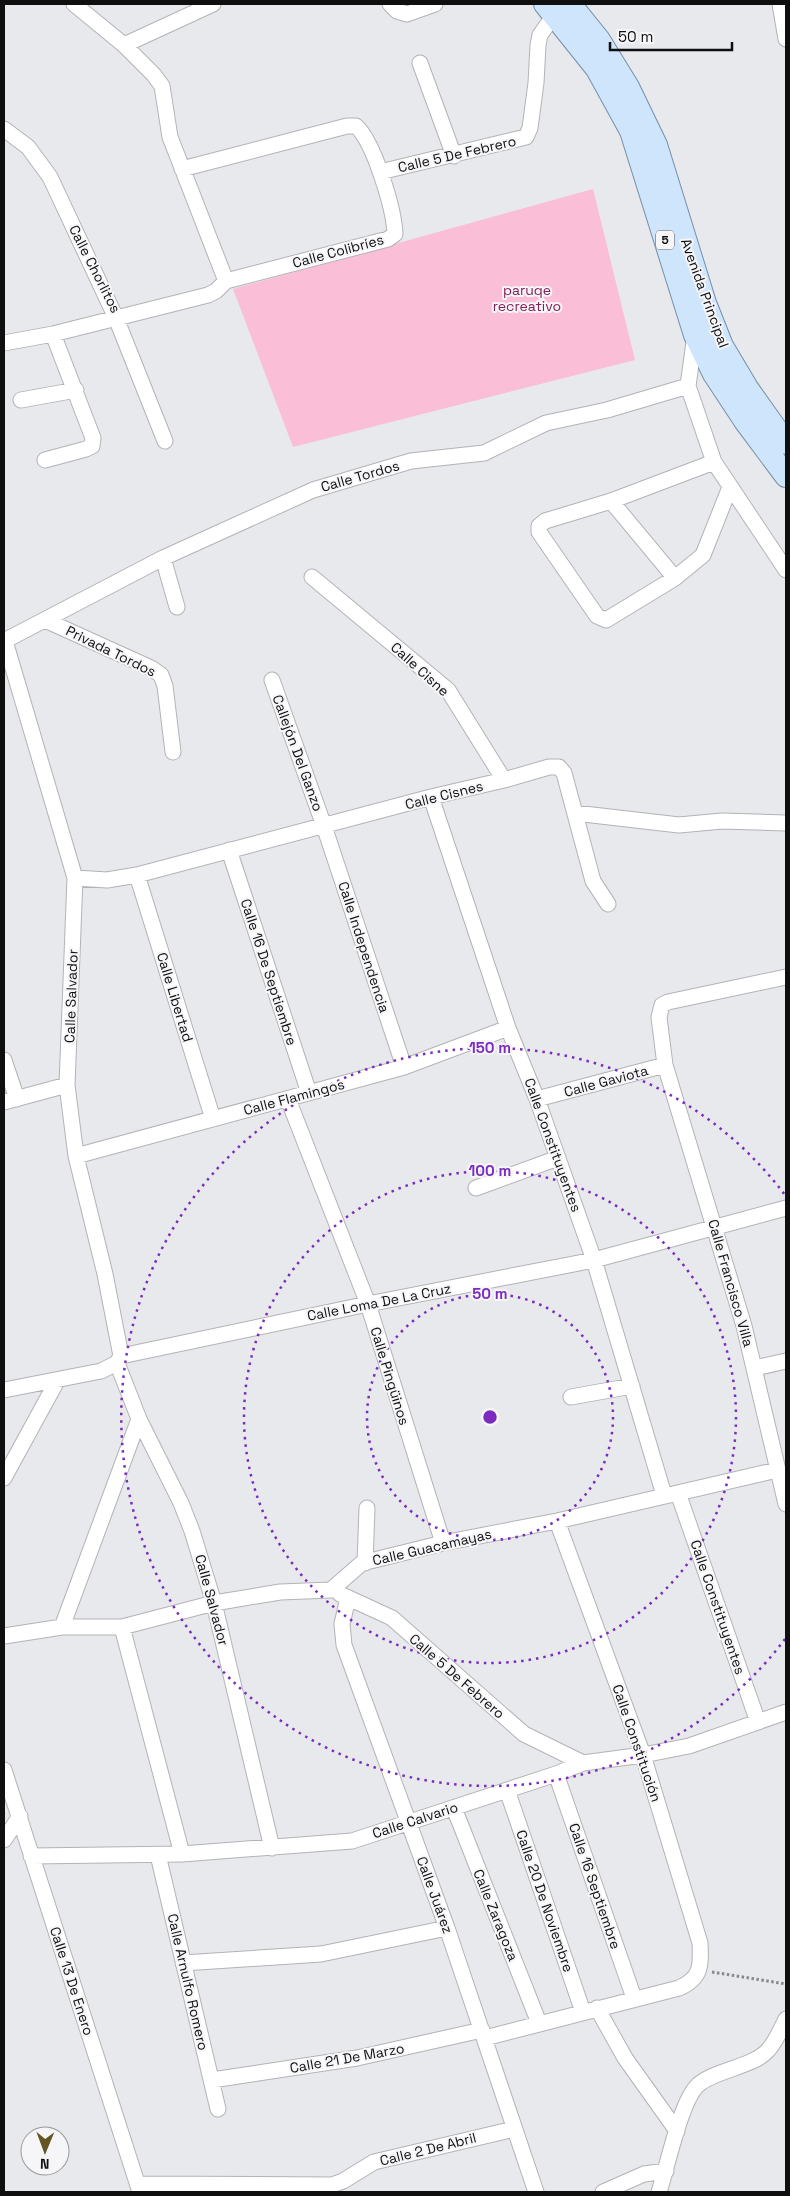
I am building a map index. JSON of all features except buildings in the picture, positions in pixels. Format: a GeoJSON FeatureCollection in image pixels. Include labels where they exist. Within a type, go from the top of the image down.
{"type":"FeatureCollection","features":[{"type":"Feature","properties":{"kind":"main road","name":"Avenida Principal"},"geometry":{"type":"LineString","coordinates":[[557,8],[597,69],[631,130],[695,335],[714,374],[745,421],[786,476]]}},
{"type":"Feature","properties":{"kind":"main road","name":"Avenida Principal"},"geometry":{"type":"LineString","coordinates":[[557,8],[599,40],[628,87],[656,144],[705,303],[722,346],[747,388],[786,443]]}},
{"type":"Feature","properties":{"kind":"street"},"geometry":{"type":"LineString","coordinates":[[74,4],[124,45],[154,74],[162,86],[170,138],[226,281]]}},
{"type":"Feature","properties":{"kind":"street"},"geometry":{"type":"LineString","coordinates":[[124,45],[213,4]]}},
{"type":"Feature","properties":{"kind":"street"},"geometry":{"type":"LineString","coordinates":[[390,4],[397,11],[407,14],[435,4]]}},
{"type":"Feature","properties":{"kind":"street"},"geometry":{"type":"LineString","coordinates":[[780,4],[786,39]]}},
{"type":"Feature","properties":{"kind":"street","name":"Calle 5 De Febrero"},"geometry":{"type":"LineString","coordinates":[[380,172],[454,156],[526,137],[530,128],[540,35],[557,8]]}},
{"type":"Feature","properties":{"kind":"street"},"geometry":{"type":"LineString","coordinates":[[420,63],[454,156]]}},
{"type":"Feature","properties":{"kind":"street","name":"Calle Colibríes"},"geometry":{"type":"LineString","coordinates":[[182,169],[347,126],[356,126],[364,133],[380,172],[394,223],[395,234],[388,239],[226,281]]}},
{"type":"Feature","properties":{"kind":"street","name":"Calle Chorlitos"},"geometry":{"type":"LineString","coordinates":[[4,129],[28,147],[50,177],[116,318],[208,295],[216,291],[226,281]]}},
{"type":"Feature","properties":{"kind":"street"},"geometry":{"type":"LineString","coordinates":[[4,343],[54,334],[116,318],[165,441]]}},
{"type":"Feature","properties":{"kind":"street"},"geometry":{"type":"LineString","coordinates":[[45,460],[86,449],[92,446],[93,438],[54,334]]}},
{"type":"Feature","properties":{"kind":"street"},"geometry":{"type":"LineString","coordinates":[[695,335],[688,386],[714,462],[786,570]]}},
{"type":"Feature","properties":{"kind":"street","name":"Calle Tordos"},"geometry":{"type":"LineString","coordinates":[[4,641],[163,558],[313,490],[411,461],[484,453],[546,423],[607,410],[688,386]]}},
{"type":"Feature","properties":{"kind":"street"},"geometry":{"type":"LineString","coordinates":[[21,400],[76,390]]}},
{"type":"Feature","properties":{"kind":"street"},"geometry":{"type":"LineString","coordinates":[[714,462],[611,501],[546,521],[539,526],[539,532],[597,616],[606,620],[675,578],[703,555],[730,487]]}},
{"type":"Feature","properties":{"kind":"street"},"geometry":{"type":"LineString","coordinates":[[611,501],[675,578]]}},
{"type":"Feature","properties":{"kind":"street"},"geometry":{"type":"LineString","coordinates":[[163,558],[177,607]]}},
{"type":"Feature","properties":{"kind":"street","name":"Calle Cisne"},"geometry":{"type":"LineString","coordinates":[[312,577],[448,690],[504,780]]}},
{"type":"Feature","properties":{"kind":"street","name":"Privada Tordos"},"geometry":{"type":"LineString","coordinates":[[45,620],[151,668],[161,675],[165,686],[173,752]]}},
{"type":"Feature","properties":{"kind":"street","name":"Calle Salvador"},"geometry":{"type":"LineString","coordinates":[[4,641],[76,878],[67,1085],[76,1156],[106,1274],[119,1359],[139,1419],[181,1503],[192,1531],[214,1603],[272,1848]]}},
{"type":"Feature","properties":{"kind":"street","name":"Callejón Del Ganzo"},"geometry":{"type":"LineString","coordinates":[[272,680],[324,826]]}},
{"type":"Feature","properties":{"kind":"street","name":"Calle Cisnes"},"geometry":{"type":"LineString","coordinates":[[76,878],[107,880],[137,875],[549,767],[559,767],[564,773],[575,812]]}},
{"type":"Feature","properties":{"kind":"street","name":"Calle Constituyentes"},"geometry":{"type":"LineString","coordinates":[[431,797],[508,1028],[537,1099],[594,1260],[632,1386],[758,1722]]}},
{"type":"Feature","properties":{"kind":"street"},"geometry":{"type":"LineString","coordinates":[[608,904],[593,881],[575,812],[679,825],[722,821],[786,822]]}},
{"type":"Feature","properties":{"kind":"street","name":"Calle Independencia"},"geometry":{"type":"LineString","coordinates":[[324,826],[404,1067]]}},
{"type":"Feature","properties":{"kind":"street","name":"Calle 16 De Septiembre"},"geometry":{"type":"LineString","coordinates":[[229,850],[309,1093]]}},
{"type":"Feature","properties":{"kind":"street","name":"Calle Libertad"},"geometry":{"type":"LineString","coordinates":[[137,875],[213,1119]]}},
{"type":"Feature","properties":{"kind":"street","name":"Calle Gaviota"},"geometry":{"type":"LineString","coordinates":[[537,1099],[665,1066],[659,1017],[662,1005],[668,1002],[786,977]]}},
{"type":"Feature","properties":{"kind":"street","name":"Calle Flamingos"},"geometry":{"type":"LineString","coordinates":[[76,1156],[404,1067],[508,1028]]}},
{"type":"Feature","properties":{"kind":"street"},"geometry":{"type":"LineString","coordinates":[[4,1060],[10,1100],[67,1085]]}},
{"type":"Feature","properties":{"kind":"street","name":"Calle Francisco Villa"},"geometry":{"type":"LineString","coordinates":[[665,1066],[715,1227],[755,1368],[786,1504]]}},
{"type":"Feature","properties":{"kind":"street","name":"Calle Pingüinos"},"geometry":{"type":"LineString","coordinates":[[288,1099],[368,1304],[443,1543]]}},
{"type":"Feature","properties":{"kind":"street"},"geometry":{"type":"LineString","coordinates":[[476,1188],[558,1158]]}},
{"type":"Feature","properties":{"kind":"street","name":"Calle Loma De La Cruz"},"geometry":{"type":"LineString","coordinates":[[4,1390],[102,1371],[119,1359],[368,1304],[594,1260],[786,1208]]}},
{"type":"Feature","properties":{"kind":"street"},"geometry":{"type":"LineString","coordinates":[[755,1368],[786,1361]]}},
{"type":"Feature","properties":{"kind":"street"},"geometry":{"type":"LineString","coordinates":[[4,1478],[57,1381]]}},
{"type":"Feature","properties":{"kind":"street"},"geometry":{"type":"LineString","coordinates":[[571,1397],[632,1386]]}},
{"type":"Feature","properties":{"kind":"street"},"geometry":{"type":"LineString","coordinates":[[62,1627],[139,1419]]}},
{"type":"Feature","properties":{"kind":"street","name":"Calle Guacamayas"},"geometry":{"type":"LineString","coordinates":[[332,1590],[362,1563],[443,1543],[557,1521],[777,1470]]}},
{"type":"Feature","properties":{"kind":"street"},"geometry":{"type":"LineString","coordinates":[[365,1563],[367,1508]]}},
{"type":"Feature","properties":{"kind":"street","name":"Calle Constitución"},"geometry":{"type":"LineString","coordinates":[[557,1521],[643,1755],[700,1943],[700,1969]]}},
{"type":"Feature","properties":{"kind":"street"},"geometry":{"type":"LineString","coordinates":[[4,1636],[62,1627],[122,1627],[214,1603],[280,1592],[332,1590]]}},
{"type":"Feature","properties":{"kind":"street","name":"Calle 5 De Febrero"},"geometry":{"type":"LineString","coordinates":[[332,1590],[392,1618],[524,1734],[583,1763]]}},
{"type":"Feature","properties":{"kind":"street","name":"Calle Juárez"},"geometry":{"type":"LineString","coordinates":[[348,1598],[342,1624],[344,1644],[447,1928],[536,2192]]}},
{"type":"Feature","properties":{"kind":"street"},"geometry":{"type":"LineString","coordinates":[[122,1627],[182,1854]]}},
{"type":"Feature","properties":{"kind":"street","name":"Calle Calvario"},"geometry":{"type":"LineString","coordinates":[[31,1856],[182,1854],[352,1841],[556,1774],[583,1763],[643,1755],[689,1746],[786,1712]]}},
{"type":"Feature","properties":{"kind":"street","name":"Calle 13 De Enero"},"geometry":{"type":"LineString","coordinates":[[4,1770],[139,2188]]}},
{"type":"Feature","properties":{"kind":"street","name":"Calle 16 Septiembre"},"geometry":{"type":"LineString","coordinates":[[556,1774],[634,1998]]}},
{"type":"Feature","properties":{"kind":"street","name":"Calle 20 De Noviembre"},"geometry":{"type":"LineString","coordinates":[[507,1790],[590,2010],[677,2131]]}},
{"type":"Feature","properties":{"kind":"street","name":"Calle Zaragoza"},"geometry":{"type":"LineString","coordinates":[[454,1808],[539,2023]]}},
{"type":"Feature","properties":{"kind":"street"},"geometry":{"type":"LineString","coordinates":[[4,1840],[20,1816]]}},
{"type":"Feature","properties":{"kind":"street","name":"Calle Arnulfo Romero"},"geometry":{"type":"LineString","coordinates":[[158,1854],[218,2109]]}},
{"type":"Feature","properties":{"kind":"street"},"geometry":{"type":"LineString","coordinates":[[183,1963],[322,1954],[447,1928]]}},
{"type":"Feature","properties":{"kind":"street","name":"Calle 21 De Marzo"},"geometry":{"type":"LineString","coordinates":[[212,2080],[357,2058],[539,2023],[679,1988],[690,1983],[700,1969]]}},
{"type":"Feature","properties":{"kind":"street"},"geometry":{"type":"LineString","coordinates":[[659,2192],[677,2131],[696,2086],[705,2080],[745,2065],[769,2051],[786,2019]]}},
{"type":"Feature","properties":{"kind":"street","name":"Calle 2 De Abril"},"geometry":{"type":"LineString","coordinates":[[139,2188],[332,2185],[343,2181],[374,2162],[514,2129]]}},
{"type":"Feature","properties":{"kind":"street"},"geometry":{"type":"LineString","coordinates":[[603,2192],[644,2174],[666,2171]]}},
{"type":"Feature","properties":{"kind":"path"},"geometry":{"type":"LineString","coordinates":[[700,1969],[786,1984]]}},
{"type":"Feature","properties":{"kind":"green space","name":"paruqe recreativo"},"geometry":{"type":"Polygon","coordinates":[[[593,189],[635,360],[293,447],[233,289],[593,189]]]}}]}
